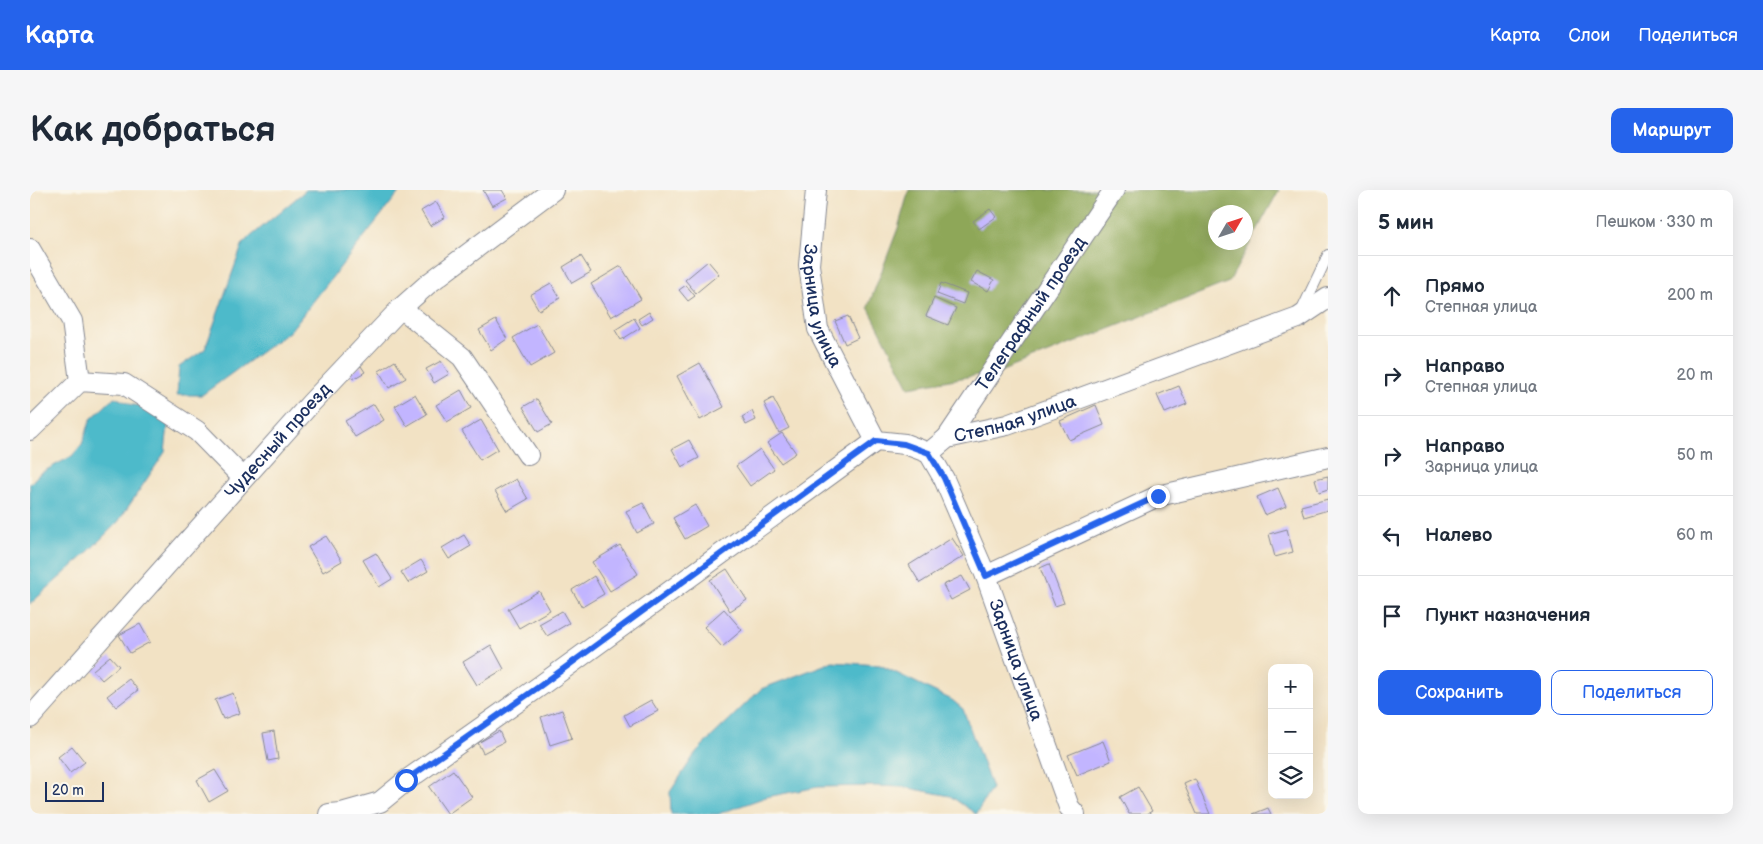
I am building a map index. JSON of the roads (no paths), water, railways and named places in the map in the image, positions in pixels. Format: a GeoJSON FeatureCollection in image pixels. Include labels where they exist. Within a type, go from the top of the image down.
{"type":"FeatureCollection","features":[{"type":"Feature","properties":{"kind":"street","name":"Чудесный проезд"},"geometry":{"type":"LineString","coordinates":[[30,718],[311,402],[401,308],[428,284],[553,190]]}},
{"type":"Feature","properties":{"kind":"street","name":"Зарница улица"},"geometry":{"type":"LineString","coordinates":[[816,190],[809,264],[818,329],[876,441]]}},
{"type":"Feature","properties":{"kind":"street","name":"Телеграфный проезд"},"geometry":{"type":"LineString","coordinates":[[947,438],[1114,190]]}},
{"type":"Feature","properties":{"kind":"street"},"geometry":{"type":"LineString","coordinates":[[30,249],[72,321],[80,381]]}},
{"type":"Feature","properties":{"kind":"street","name":"Степная улица"},"geometry":{"type":"LineString","coordinates":[[929,453],[947,438],[1007,426],[1298,318],[1328,298]]}},
{"type":"Feature","properties":{"kind":"street"},"geometry":{"type":"LineString","coordinates":[[401,308],[462,357],[528,455]]}},
{"type":"Feature","properties":{"kind":"street"},"geometry":{"type":"LineString","coordinates":[[30,430],[80,381],[124,384],[197,431],[243,478]]}},
{"type":"Feature","properties":{"kind":"street"},"geometry":{"type":"LineString","coordinates":[[329,814],[341,813],[380,802],[406,780],[540,686],[876,441],[904,444],[929,453]]}},
{"type":"Feature","properties":{"kind":"street","name":"Зарница улица"},"geometry":{"type":"LineString","coordinates":[[929,453],[944,478],[986,576],[1069,812]]}},
{"type":"Feature","properties":{"kind":"street"},"geometry":{"type":"LineString","coordinates":[[986,576],[1158,496],[1328,457]]}},
{"type":"Feature","properties":{"kind":"lane"},"geometry":{"type":"LineString","coordinates":[[1298,318],[1328,255]]}},
{"type":"Feature","properties":{"kind":"water"},"geometry":{"type":"Polygon","coordinates":[[[306,190],[401,190],[290,331],[202,395],[177,395],[179,367],[205,349],[243,243],[306,190]]]}},
{"type":"Feature","properties":{"kind":"water"},"geometry":{"type":"Polygon","coordinates":[[[115,397],[132,405],[158,407],[169,416],[165,452],[118,522],[85,555],[30,604],[30,484],[39,474],[72,456],[82,444],[91,419],[115,397]]]}},
{"type":"Feature","properties":{"kind":"water"},"geometry":{"type":"Polygon","coordinates":[[[832,662],[880,665],[952,700],[963,709],[992,788],[976,814],[950,796],[904,787],[876,786],[818,787],[766,797],[718,814],[671,814],[670,792],[697,751],[761,689],[832,662]]]}}]}
